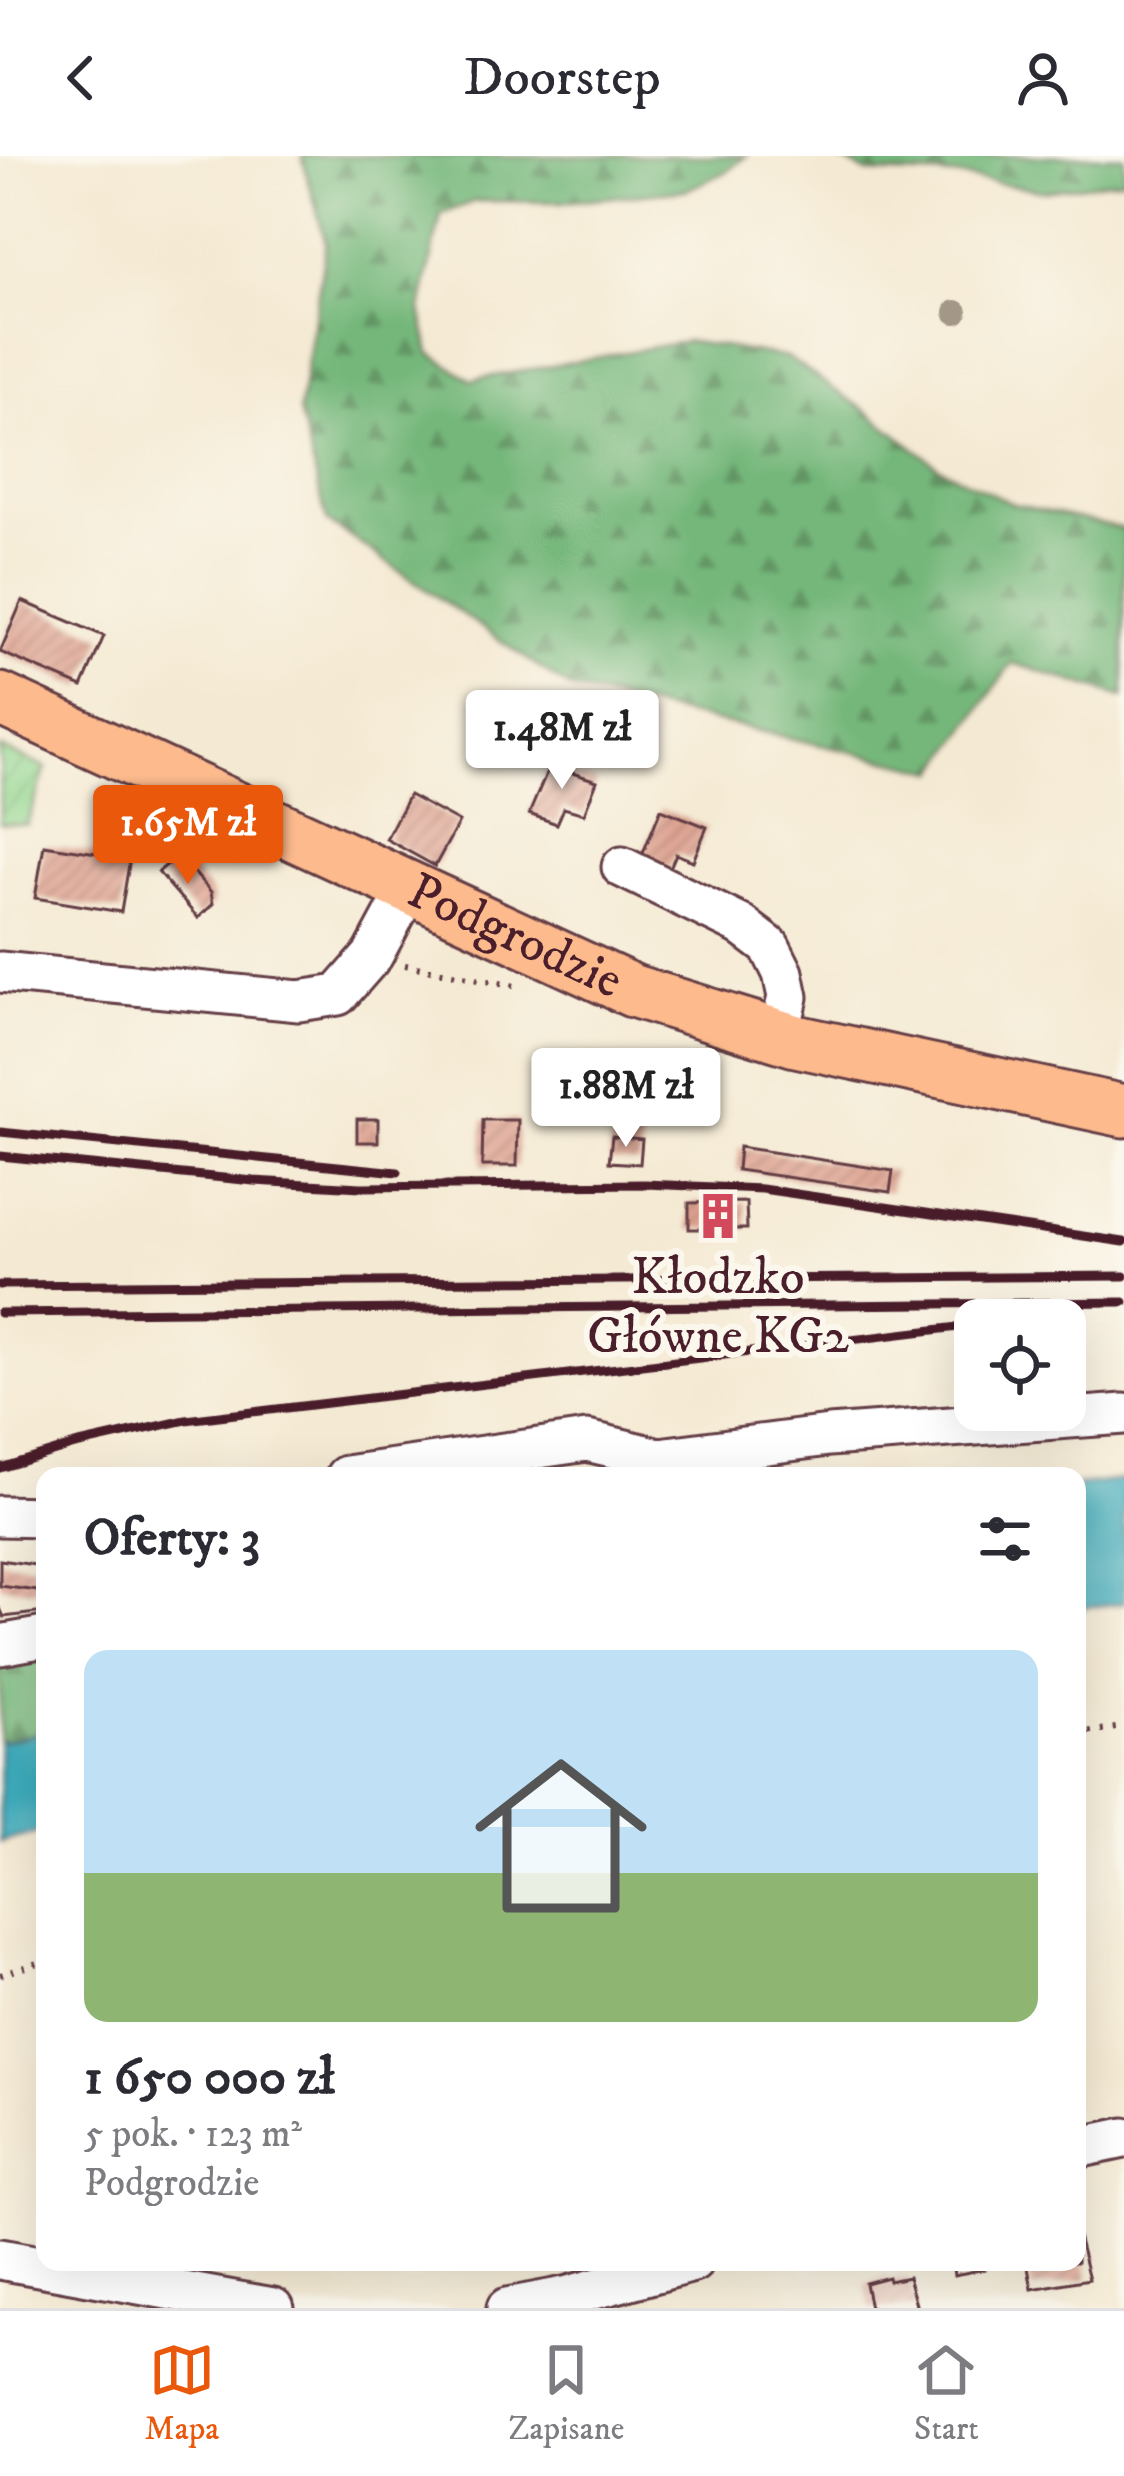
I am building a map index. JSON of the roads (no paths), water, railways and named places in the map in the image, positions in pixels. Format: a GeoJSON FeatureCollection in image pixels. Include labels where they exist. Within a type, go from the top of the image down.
{"type":"FeatureCollection","features":[{"type":"Feature","properties":{"kind":"main road","name":"Podgrodzie"},"geometry":{"type":"LineString","coordinates":[[0,699],[633,991],[779,1036],[1124,1111]]}},
{"type":"Feature","properties":{"kind":"street"},"geometry":{"type":"LineString","coordinates":[[622,866],[741,925],[770,947],[788,997],[779,1036]]}},
{"type":"Feature","properties":{"kind":"street"},"geometry":{"type":"LineString","coordinates":[[0,972],[298,1000],[338,994],[373,955],[408,890]]}},
{"type":"Feature","properties":{"kind":"street"},"geometry":{"type":"LineString","coordinates":[[408,1467],[587,1441],[647,1467],[830,1436],[1124,1414]]}},
{"type":"Feature","properties":{"kind":"street"},"geometry":{"type":"LineString","coordinates":[[0,1516],[36,1517]]}},
{"type":"Feature","properties":{"kind":"street"},"geometry":{"type":"LineString","coordinates":[[0,1645],[36,1639]]}},
{"type":"Feature","properties":{"kind":"street"},"geometry":{"type":"LineString","coordinates":[[1086,2146],[1124,2138]]}},
{"type":"Feature","properties":{"kind":"street"},"geometry":{"type":"LineString","coordinates":[[0,2259],[36,2265]]}},
{"type":"Feature","properties":{"kind":"street"},"geometry":{"type":"LineString","coordinates":[[67,2271],[273,2308]]}},
{"type":"Feature","properties":{"kind":"street"},"geometry":{"type":"LineString","coordinates":[[507,2308],[660,2271]]}},
{"type":"Feature","properties":{"kind":"water"},"geometry":{"type":"Polygon","coordinates":[[[1124,1480],[1124,1603],[1086,1607],[1086,1484],[1124,1480]]]}},
{"type":"Feature","properties":{"kind":"water"},"geometry":{"type":"Polygon","coordinates":[[[36,1734],[36,1833],[0,1842],[0,1742],[36,1734]]]}},
{"type":"Feature","properties":{"kind":"railway"},"geometry":{"type":"LineString","coordinates":[[0,1132],[398,1172]]}},
{"type":"Feature","properties":{"kind":"railway"},"geometry":{"type":"LineString","coordinates":[[0,1156],[361,1187],[645,1184],[762,1189],[1124,1242]]}},
{"type":"Feature","properties":{"kind":"railway"},"geometry":{"type":"LineString","coordinates":[[0,1285],[1124,1276]]}},
{"type":"Feature","properties":{"kind":"railway"},"geometry":{"type":"LineString","coordinates":[[0,1313],[1124,1302]]}},
{"type":"Feature","properties":{"kind":"railway"},"geometry":{"type":"LineString","coordinates":[[0,1468],[186,1420],[954,1328]]}},
{"type":"Feature","properties":{"kind":"place","name":"Kłodzko Główne KG2"},"geometry":{"type":"Point","coordinates":[718,1216]}}]}
